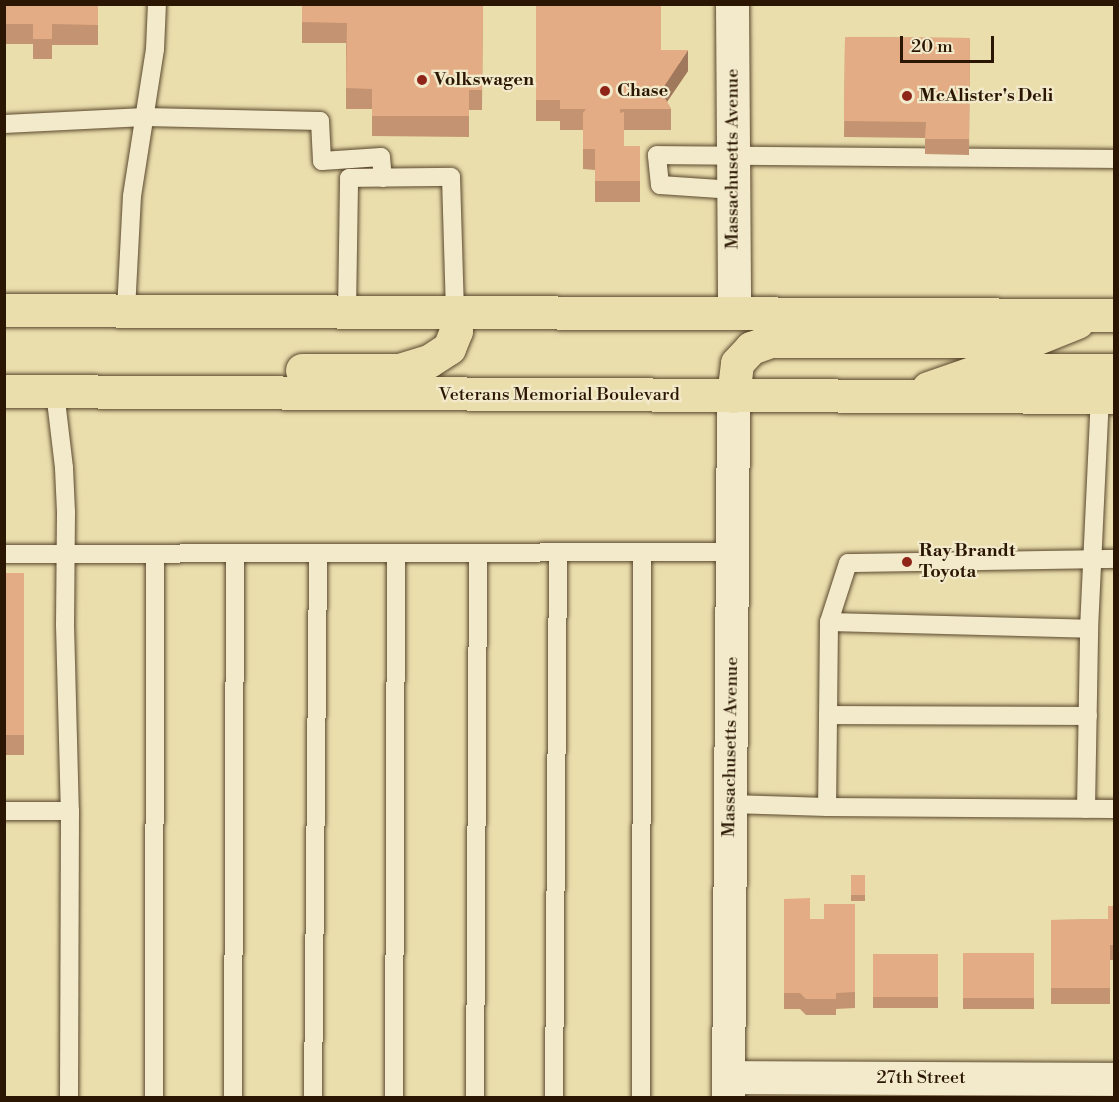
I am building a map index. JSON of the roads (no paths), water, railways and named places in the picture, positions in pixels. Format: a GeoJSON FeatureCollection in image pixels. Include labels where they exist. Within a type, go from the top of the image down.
{"type":"FeatureCollection","features":[{"type":"Feature","properties":{"kind":"main road"},"geometry":{"type":"LineString","coordinates":[[4,310],[1104,315]]}},
{"type":"Feature","properties":{"kind":"main road"},"geometry":{"type":"LineString","coordinates":[[55,392],[84,378],[112,371],[399,370],[429,361],[449,348],[456,331],[455,312]]}},
{"type":"Feature","properties":{"kind":"main road"},"geometry":{"type":"LineString","coordinates":[[733,396],[737,363],[751,348],[770,341],[1030,341],[1104,315]]}},
{"type":"Feature","properties":{"kind":"main road","name":"Veterans Memorial Boulevard"},"geometry":{"type":"LineString","coordinates":[[4,391],[904,397],[980,370],[1110,388]]}},
{"type":"Feature","properties":{"kind":"street","name":"Massachusetts Avenue"},"geometry":{"type":"LineString","coordinates":[[732,4],[734,313]]}},
{"type":"Feature","properties":{"kind":"street","name":"Massachusetts Avenue"},"geometry":{"type":"LineString","coordinates":[[728,1087],[733,396]]}},
{"type":"Feature","properties":{"kind":"street","name":"27th Street"},"geometry":{"type":"LineString","coordinates":[[728,1087],[1114,1079]]}},
{"type":"Feature","properties":{"kind":"lane"},"geometry":{"type":"LineString","coordinates":[[126,310],[132,196],[155,49],[157,4]]}},
{"type":"Feature","properties":{"kind":"lane"},"geometry":{"type":"LineString","coordinates":[[4,124],[145,117],[320,121],[322,161],[381,157],[383,178]]}},
{"type":"Feature","properties":{"kind":"lane"},"geometry":{"type":"LineString","coordinates":[[734,190],[660,185],[657,155],[1114,159]]}},
{"type":"Feature","properties":{"kind":"lane"},"geometry":{"type":"LineString","coordinates":[[347,311],[349,178],[451,177],[455,312]]}},
{"type":"Feature","properties":{"kind":"lane"},"geometry":{"type":"LineString","coordinates":[[1086,809],[1092,559],[1110,388]]}},
{"type":"Feature","properties":{"kind":"lane"},"geometry":{"type":"LineString","coordinates":[[55,392],[64,468],[66,554],[64,625],[70,811],[69,1098]]}},
{"type":"Feature","properties":{"kind":"lane"},"geometry":{"type":"LineString","coordinates":[[4,554],[732,552]]}},
{"type":"Feature","properties":{"kind":"lane"},"geometry":{"type":"LineString","coordinates":[[154,1098],[155,554]]}},
{"type":"Feature","properties":{"kind":"lane"},"geometry":{"type":"LineString","coordinates":[[233,1098],[235,554]]}},
{"type":"Feature","properties":{"kind":"lane"},"geometry":{"type":"LineString","coordinates":[[313,1098],[318,554]]}},
{"type":"Feature","properties":{"kind":"lane"},"geometry":{"type":"LineString","coordinates":[[394,1098],[396,554]]}},
{"type":"Feature","properties":{"kind":"lane"},"geometry":{"type":"LineString","coordinates":[[475,1098],[478,554]]}},
{"type":"Feature","properties":{"kind":"lane"},"geometry":{"type":"LineString","coordinates":[[554,1098],[558,554]]}},
{"type":"Feature","properties":{"kind":"lane"},"geometry":{"type":"LineString","coordinates":[[641,1098],[642,554]]}},
{"type":"Feature","properties":{"kind":"lane"},"geometry":{"type":"LineString","coordinates":[[827,807],[829,622],[848,564],[1114,559]]}},
{"type":"Feature","properties":{"kind":"lane"},"geometry":{"type":"LineString","coordinates":[[829,622],[1089,629]]}},
{"type":"Feature","properties":{"kind":"lane"},"geometry":{"type":"LineString","coordinates":[[828,715],[1088,716]]}},
{"type":"Feature","properties":{"kind":"lane"},"geometry":{"type":"LineString","coordinates":[[731,804],[1114,810]]}},
{"type":"Feature","properties":{"kind":"lane"},"geometry":{"type":"LineString","coordinates":[[4,811],[70,811]]}},
{"type":"Feature","properties":{"kind":"place","name":"Volkswagen"},"geometry":{"type":"Point","coordinates":[422,80]}},
{"type":"Feature","properties":{"kind":"place","name":"Chase"},"geometry":{"type":"Point","coordinates":[605,91]}},
{"type":"Feature","properties":{"kind":"place","name":"McAlister's Deli"},"geometry":{"type":"Point","coordinates":[907,96]}},
{"type":"Feature","properties":{"kind":"place","name":"Ray Brandt Toyota"},"geometry":{"type":"Point","coordinates":[907,562]}}]}
